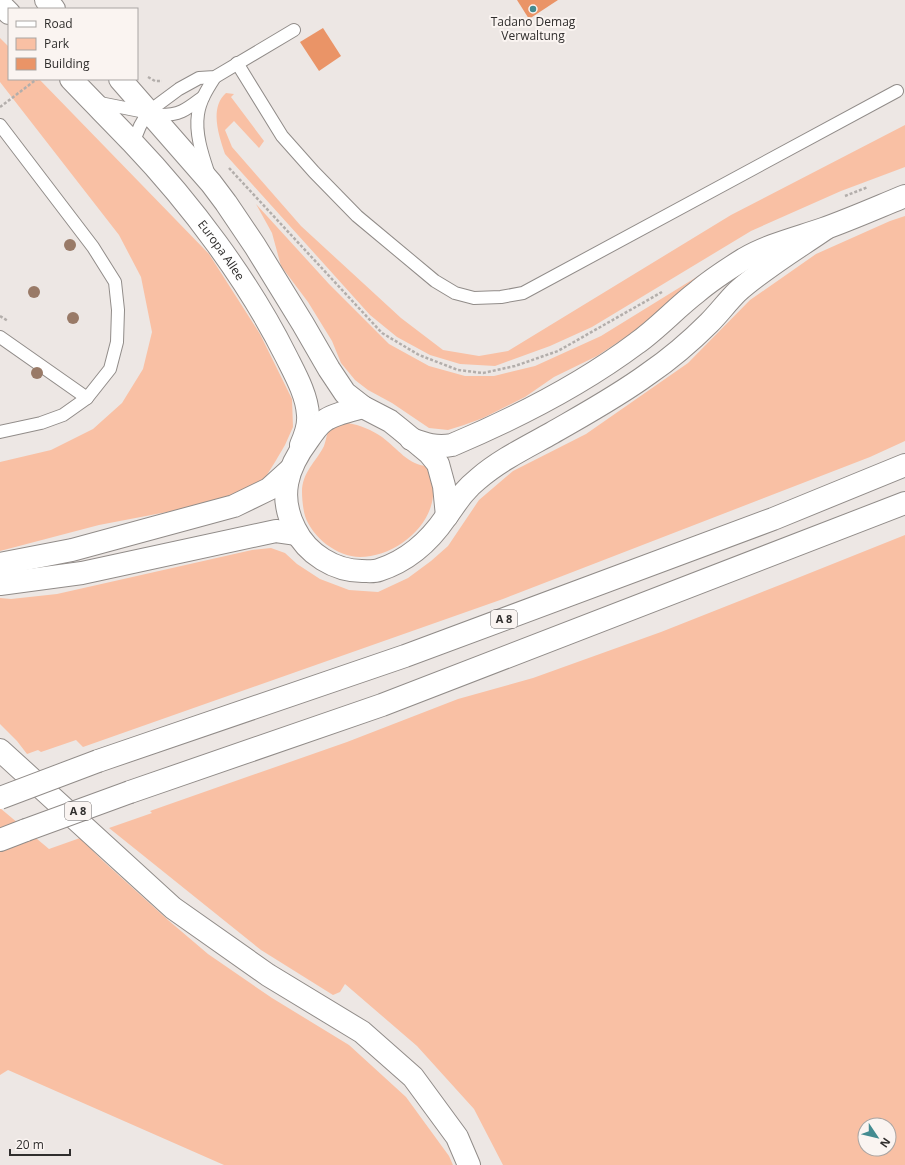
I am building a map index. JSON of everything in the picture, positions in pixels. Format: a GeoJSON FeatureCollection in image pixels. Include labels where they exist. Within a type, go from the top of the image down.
{"type":"FeatureCollection","features":[{"type":"Feature","properties":{"kind":"main road"},"geometry":{"type":"LineString","coordinates":[[46,0],[53,8]]}},
{"type":"Feature","properties":{"kind":"main road"},"geometry":{"type":"LineString","coordinates":[[0,4],[8,13]]}},
{"type":"Feature","properties":{"kind":"main road","name":"Europa Allee"},"geometry":{"type":"LineString","coordinates":[[72,80],[133,143],[195,215],[228,261],[277,339],[301,389],[308,413],[308,421],[304,437],[294,461],[286,494],[290,520],[297,534],[312,552],[331,564],[353,571],[376,571],[401,560],[418,550],[433,535],[466,489],[477,479],[506,459],[604,404],[660,366],[697,335],[747,284],[825,228]]}},
{"type":"Feature","properties":{"kind":"main road"},"geometry":{"type":"LineString","coordinates":[[121,80],[211,183],[248,234],[300,318],[336,382],[345,393],[363,407],[390,421],[429,453],[438,464],[444,486],[447,516]]}},
{"type":"Feature","properties":{"kind":"main road"},"geometry":{"type":"LineString","coordinates":[[411,439],[428,445],[441,447],[452,445],[517,416],[567,388],[637,344],[660,326],[696,292],[747,258],[905,196]]}},
{"type":"Feature","properties":{"kind":"main road"},"geometry":{"type":"LineString","coordinates":[[0,564],[72,550],[234,506],[269,489],[294,461],[313,432],[324,420],[344,412],[363,407]]}},
{"type":"Feature","properties":{"kind":"main road","name":"A 8"},"geometry":{"type":"LineString","coordinates":[[0,798],[98,761],[405,656],[773,519],[905,465]]}},
{"type":"Feature","properties":{"kind":"main road","name":"A 8"},"geometry":{"type":"LineString","coordinates":[[0,840],[130,792],[382,706],[905,503]]}},
{"type":"Feature","properties":{"kind":"main road"},"geometry":{"type":"LineString","coordinates":[[0,584],[82,573],[276,531],[297,534]]}},
{"type":"Feature","properties":{"kind":"main road"},"geometry":{"type":"LineString","coordinates":[[0,750],[173,908],[268,975],[368,1037],[413,1077],[458,1136],[469,1165]]}},
{"type":"Feature","properties":{"kind":"lane"},"geometry":{"type":"LineString","coordinates":[[133,143],[148,112],[186,85],[199,78],[215,76],[294,30]]}},
{"type":"Feature","properties":{"kind":"lane"},"geometry":{"type":"LineString","coordinates":[[237,63],[282,136],[314,172],[357,216],[435,281],[455,293],[474,298],[501,297],[523,293],[897,91]]}},
{"type":"Feature","properties":{"kind":"lane"},"geometry":{"type":"LineString","coordinates":[[211,183],[201,150],[198,113],[203,97],[215,76]]}},
{"type":"Feature","properties":{"kind":"lane"},"geometry":{"type":"LineString","coordinates":[[92,101],[160,115],[171,115],[180,113],[203,97]]}},
{"type":"Feature","properties":{"kind":"lane"},"geometry":{"type":"LineString","coordinates":[[0,125],[93,247],[115,282],[118,310],[116,342],[110,369],[87,398],[64,415],[41,423],[0,432]]}},
{"type":"Feature","properties":{"kind":"lane"},"geometry":{"type":"LineString","coordinates":[[0,338],[87,398]]}},
{"type":"Feature","properties":{"kind":"path"},"geometry":{"type":"LineString","coordinates":[[143,75],[155,81],[163,81]]}},
{"type":"Feature","properties":{"kind":"path"},"geometry":{"type":"LineString","coordinates":[[0,107],[36,80]]}},
{"type":"Feature","properties":{"kind":"green space"},"geometry":{"type":"Polygon","coordinates":[[[0,38],[8,46],[8,80],[40,80],[209,254],[260,334],[292,399],[293,427],[285,445],[265,478],[252,489],[214,503],[99,525],[0,551],[0,462],[51,450],[93,429],[122,403],[143,369],[152,332],[141,277],[119,235],[0,82],[0,38]]]}},
{"type":"Feature","properties":{"kind":"green space"},"geometry":{"type":"Polygon","coordinates":[[[226,93],[234,94],[231,97],[264,141],[259,148],[234,121],[225,130],[232,147],[301,226],[401,318],[443,350],[479,356],[508,351],[731,215],[905,125],[905,167],[841,191],[751,231],[592,327],[550,346],[495,366],[460,364],[430,355],[397,337],[370,315],[225,154],[218,131],[217,114],[221,99],[226,93]]]}},
{"type":"Feature","properties":{"kind":"green space"},"geometry":{"type":"Polygon","coordinates":[[[256,204],[329,284],[389,344],[429,366],[465,376],[494,376],[535,366],[601,336],[708,270],[650,321],[597,356],[554,377],[525,397],[483,418],[464,425],[448,430],[429,428],[392,403],[368,390],[355,380],[341,363],[332,341],[308,302],[281,266],[272,233],[256,204]]]}},
{"type":"Feature","properties":{"kind":"green space"},"geometry":{"type":"Polygon","coordinates":[[[905,216],[905,441],[870,457],[503,599],[83,747],[76,740],[41,752],[38,750],[27,754],[17,741],[0,724],[0,598],[11,599],[57,594],[252,550],[271,548],[285,553],[297,564],[320,579],[349,590],[378,592],[408,578],[448,546],[479,500],[513,471],[586,434],[688,363],[750,300],[816,254],[890,221],[905,216]]]}},
{"type":"Feature","properties":{"kind":"green space"},"geometry":{"type":"Polygon","coordinates":[[[348,423],[361,426],[374,432],[409,460],[428,466],[433,484],[430,508],[425,519],[417,530],[408,539],[397,546],[372,556],[360,557],[343,554],[326,544],[308,524],[302,500],[304,479],[324,446],[329,428],[348,423]]]}},
{"type":"Feature","properties":{"kind":"green space"},"geometry":{"type":"Polygon","coordinates":[[[905,535],[905,1165],[503,1165],[474,1109],[417,1046],[345,984],[340,992],[333,995],[261,950],[109,828],[152,813],[150,811],[347,742],[458,699],[533,678],[661,632],[905,535]]]}},
{"type":"Feature","properties":{"kind":"green space"},"geometry":{"type":"Polygon","coordinates":[[[0,808],[49,849],[80,838],[168,920],[208,954],[272,998],[349,1045],[406,1097],[449,1156],[453,1165],[224,1165],[8,1070],[0,1075],[0,808]]]}},
{"type":"Feature","properties":{"kind":"building","name":"Tadano Demag Verwaltung"},"geometry":{"type":"Polygon","coordinates":[[[517,0],[558,0],[529,19],[517,0]]]}},
{"type":"Feature","properties":{"kind":"building"},"geometry":{"type":"Polygon","coordinates":[[[323,28],[341,56],[319,71],[300,42],[323,28]]]}},
{"type":"Feature","properties":{"kind":"place","name":"Tadano Demag Verwaltung"},"geometry":{"type":"Point","coordinates":[533,9]}}]}
